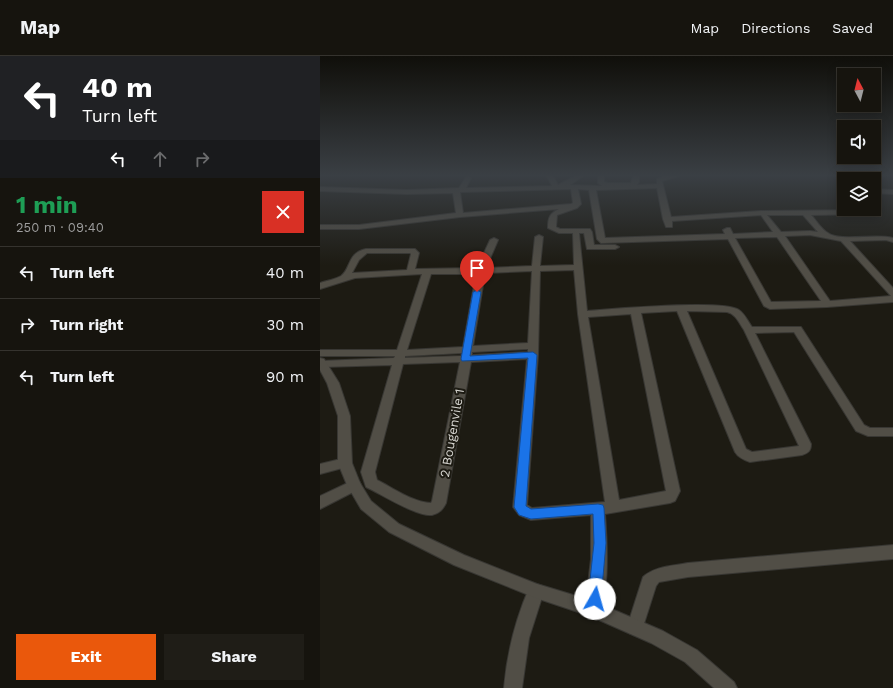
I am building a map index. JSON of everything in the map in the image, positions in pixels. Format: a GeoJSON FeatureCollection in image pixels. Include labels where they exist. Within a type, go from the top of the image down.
{"type":"FeatureCollection","features":[{"type":"Feature","properties":{"kind":"street"},"geometry":{"type":"LineString","coordinates":[[460,205],[460,215]]}},
{"type":"Feature","properties":{"kind":"street"},"geometry":{"type":"LineString","coordinates":[[595,205],[601,239],[604,241],[810,233],[844,239],[886,238],[893,240]]}},
{"type":"Feature","properties":{"kind":"street"},"geometry":{"type":"LineString","coordinates":[[664,205],[668,222],[748,213],[837,212]]}},
{"type":"Feature","properties":{"kind":"street"},"geometry":{"type":"LineString","coordinates":[[320,227],[359,227],[460,215],[574,206]]}},
{"type":"Feature","properties":{"kind":"street"},"geometry":{"type":"LineString","coordinates":[[574,206],[554,214],[552,223],[552,228],[554,230],[587,231],[589,246],[593,248],[660,245]]}},
{"type":"Feature","properties":{"kind":"street"},"geometry":{"type":"LineString","coordinates":[[806,214],[825,235]]}},
{"type":"Feature","properties":{"kind":"street"},"geometry":{"type":"LineString","coordinates":[[764,216],[828,304]]}},
{"type":"Feature","properties":{"kind":"street"},"geometry":{"type":"LineString","coordinates":[[576,234],[583,314],[606,508],[600,543],[593,609]]}},
{"type":"Feature","properties":{"kind":"street"},"geometry":{"type":"LineString","coordinates":[[539,236],[536,268],[533,350],[520,507],[524,512],[531,514],[606,508],[670,496],[673,491],[635,310]]}},
{"type":"Feature","properties":{"kind":"street"},"geometry":{"type":"LineString","coordinates":[[730,236],[767,304],[773,307],[893,299]]}},
{"type":"Feature","properties":{"kind":"street"},"geometry":{"type":"LineString","coordinates":[[844,239],[893,294]]}},
{"type":"Feature","properties":{"kind":"street","name":"2 Bougenvile 1"},"geometry":{"type":"LineString","coordinates":[[400,357],[368,472],[371,483],[414,505],[425,509],[432,509],[437,507],[439,503],[480,270],[494,240]]}},
{"type":"Feature","properties":{"kind":"street"},"geometry":{"type":"LineString","coordinates":[[345,277],[357,256],[366,251],[412,250],[416,253],[410,273]]}},
{"type":"Feature","properties":{"kind":"street"},"geometry":{"type":"LineString","coordinates":[[320,286],[354,275],[578,267]]}},
{"type":"Feature","properties":{"kind":"street"},"geometry":{"type":"LineString","coordinates":[[400,357],[427,272]]}},
{"type":"Feature","properties":{"kind":"street"},"geometry":{"type":"LineString","coordinates":[[583,314],[681,308],[727,309],[735,311],[749,330],[805,444],[805,448],[802,450],[750,457],[741,452],[681,308]]}},
{"type":"Feature","properties":{"kind":"street"},"geometry":{"type":"LineString","coordinates":[[749,330],[797,329],[860,428],[868,432],[893,432]]}},
{"type":"Feature","properties":{"kind":"street"},"geometry":{"type":"LineString","coordinates":[[533,350],[466,355],[321,359],[333,383],[344,416],[345,464],[354,485],[366,505],[394,528],[458,560],[536,591],[593,609],[635,627],[691,656],[728,688]]}},
{"type":"Feature","properties":{"kind":"street"},"geometry":{"type":"LineString","coordinates":[[320,469],[345,464]]}},
{"type":"Feature","properties":{"kind":"street"},"geometry":{"type":"LineString","coordinates":[[320,503],[354,485]]}},
{"type":"Feature","properties":{"kind":"street"},"geometry":{"type":"LineString","coordinates":[[635,627],[649,582],[655,576],[688,570],[893,552]]}},
{"type":"Feature","properties":{"kind":"street"},"geometry":{"type":"LineString","coordinates":[[513,688],[514,672],[525,618],[536,591]]}},
{"type":"Feature","properties":{"kind":"route"},"geometry":{"type":"LineString","coordinates":[[477,292],[468,350],[465,359],[533,355],[520,507],[524,512],[531,514],[598,508],[600,543],[595,599]]}}]}
